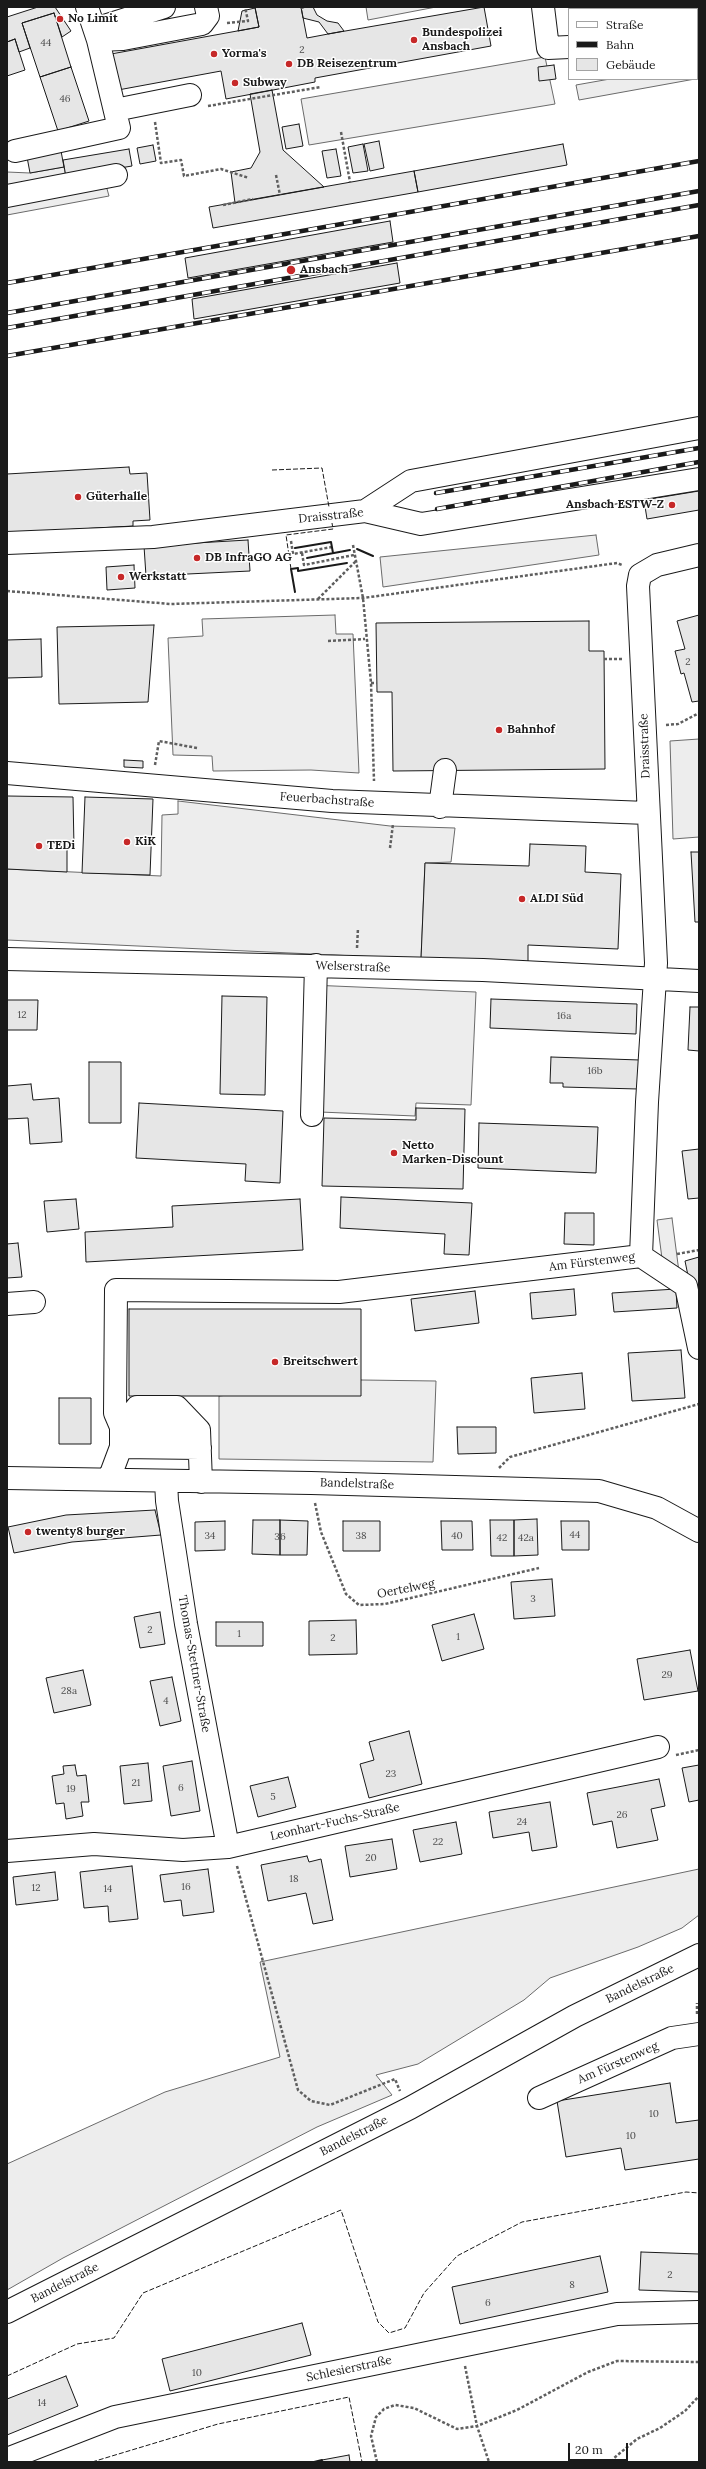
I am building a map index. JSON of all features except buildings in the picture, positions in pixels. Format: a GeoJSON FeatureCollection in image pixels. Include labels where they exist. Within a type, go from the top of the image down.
{"type":"FeatureCollection","features":[{"type":"Feature","properties":{"kind":"street"},"geometry":{"type":"LineString","coordinates":[[15,151],[119,128],[96,35],[87,7]]}},
{"type":"Feature","properties":{"kind":"street"},"geometry":{"type":"LineString","coordinates":[[96,35],[164,7]]}},
{"type":"Feature","properties":{"kind":"street"},"geometry":{"type":"LineString","coordinates":[[96,35],[123,39],[202,24],[208,16],[206,7]]}},
{"type":"Feature","properties":{"kind":"street"},"geometry":{"type":"LineString","coordinates":[[543,7],[548,48],[568,47]]}},
{"type":"Feature","properties":{"kind":"street"},"geometry":{"type":"LineString","coordinates":[[115,110],[151,103],[197,101]]}},
{"type":"Feature","properties":{"kind":"street"},"geometry":{"type":"LineString","coordinates":[[7,196],[116,174]]}},
{"type":"Feature","properties":{"kind":"street"},"geometry":{"type":"LineString","coordinates":[[365,511],[411,481],[699,428]]}},
{"type":"Feature","properties":{"kind":"street","name":"Draisstraße"},"geometry":{"type":"LineString","coordinates":[[7,543],[153,537],[365,511],[421,524],[699,479]]}},
{"type":"Feature","properties":{"kind":"street"},"geometry":{"type":"LineString","coordinates":[[640,575],[657,565],[699,555]]}},
{"type":"Feature","properties":{"kind":"street","name":"Draisstraße"},"geometry":{"type":"LineString","coordinates":[[640,575],[638,586],[645,728],[647,813],[656,980]]}},
{"type":"Feature","properties":{"kind":"street"},"geometry":{"type":"LineString","coordinates":[[440,807],[445,770]]}},
{"type":"Feature","properties":{"kind":"street","name":"Feuerbachstraße"},"geometry":{"type":"LineString","coordinates":[[7,774],[151,784],[375,804],[647,813]]}},
{"type":"Feature","properties":{"kind":"street","name":"Welserstraße"},"geometry":{"type":"LineString","coordinates":[[7,959],[483,970],[699,981]]}},
{"type":"Feature","properties":{"kind":"street"},"geometry":{"type":"LineString","coordinates":[[312,1115],[316,966]]}},
{"type":"Feature","properties":{"kind":"street","name":"Am Fürstenweg"},"geometry":{"type":"LineString","coordinates":[[121,1437],[115,1413],[116,1290],[339,1292],[641,1256],[647,1102],[656,980]]}},
{"type":"Feature","properties":{"kind":"street"},"geometry":{"type":"LineString","coordinates":[[641,1256],[686,1286],[699,1348]]}},
{"type":"Feature","properties":{"kind":"street"},"geometry":{"type":"LineString","coordinates":[[7,1304],[34,1302]]}},
{"type":"Feature","properties":{"kind":"street"},"geometry":{"type":"LineString","coordinates":[[109,1479],[121,1437],[137,1407],[178,1407],[199,1439],[201,1482]]}},
{"type":"Feature","properties":{"kind":"street"},"geometry":{"type":"LineString","coordinates":[[121,1437],[199,1439]]}},
{"type":"Feature","properties":{"kind":"street","name":"Bandelstraße"},"geometry":{"type":"LineString","coordinates":[[7,1478],[311,1483],[599,1491],[657,1508],[699,1531]]}},
{"type":"Feature","properties":{"kind":"street","name":"Thomas-Stettner-Straße"},"geometry":{"type":"LineString","coordinates":[[166,1480],[167,1501],[186,1624],[230,1847]]}},
{"type":"Feature","properties":{"kind":"street","name":"Leonhart-Fuchs-Straße"},"geometry":{"type":"LineString","coordinates":[[7,1851],[94,1844],[183,1850],[230,1847],[658,1747]]}},
{"type":"Feature","properties":{"kind":"street","name":"Bandelstraße"},"geometry":{"type":"LineString","coordinates":[[7,2312],[410,2108],[575,2016],[699,1955]]}},
{"type":"Feature","properties":{"kind":"street","name":"Am Fürstenweg"},"geometry":{"type":"LineString","coordinates":[[539,2098],[672,2038],[699,2034]]}},
{"type":"Feature","properties":{"kind":"street","name":"Schlesierstraße"},"geometry":{"type":"LineString","coordinates":[[7,2459],[115,2417],[617,2314],[699,2312]]}},
{"type":"Feature","properties":{"kind":"path"},"geometry":{"type":"LineString","coordinates":[[245,7],[248,22]]}},
{"type":"Feature","properties":{"kind":"path"},"geometry":{"type":"LineString","coordinates":[[197,101],[321,87]]}},
{"type":"Feature","properties":{"kind":"path"},"geometry":{"type":"LineString","coordinates":[[151,103],[161,163],[181,160],[184,176],[222,169],[249,178]]}},
{"type":"Feature","properties":{"kind":"path"},"geometry":{"type":"LineString","coordinates":[[341,132],[350,182]]}},
{"type":"Feature","properties":{"kind":"path"},"geometry":{"type":"LineString","coordinates":[[276,175],[280,195]]}},
{"type":"Feature","properties":{"kind":"path"},"geometry":{"type":"LineString","coordinates":[[223,205],[253,199]]}},
{"type":"Feature","properties":{"kind":"path"},"geometry":{"type":"LineString","coordinates":[[291,541],[293,554],[332,547]]}},
{"type":"Feature","properties":{"kind":"path"},"geometry":{"type":"LineString","coordinates":[[352,545],[363,598],[365,639],[370,683],[375,804]]}},
{"type":"Feature","properties":{"kind":"path"},"geometry":{"type":"LineString","coordinates":[[302,553],[304,565],[354,555]]}},
{"type":"Feature","properties":{"kind":"path"},"geometry":{"type":"LineString","coordinates":[[318,599],[356,561]]}},
{"type":"Feature","properties":{"kind":"path"},"geometry":{"type":"LineString","coordinates":[[7,591],[171,604],[363,598],[617,563],[640,575]]}},
{"type":"Feature","properties":{"kind":"path"},"geometry":{"type":"LineString","coordinates":[[328,641],[365,639]]}},
{"type":"Feature","properties":{"kind":"path"},"geometry":{"type":"LineString","coordinates":[[370,683],[377,683]]}},
{"type":"Feature","properties":{"kind":"path"},"geometry":{"type":"LineString","coordinates":[[645,728],[678,724],[699,713]]}},
{"type":"Feature","properties":{"kind":"path"},"geometry":{"type":"LineString","coordinates":[[151,784],[159,741],[197,748]]}},
{"type":"Feature","properties":{"kind":"path"},"geometry":{"type":"LineString","coordinates":[[680,1254],[699,1250]]}},
{"type":"Feature","properties":{"kind":"path"},"geometry":{"type":"LineString","coordinates":[[479,1488],[510,1457],[699,1404]]}},
{"type":"Feature","properties":{"kind":"path","name":"Oertelweg"},"geometry":{"type":"LineString","coordinates":[[311,1483],[321,1532],[346,1594],[360,1605],[385,1604],[539,1568]]}},
{"type":"Feature","properties":{"kind":"path"},"geometry":{"type":"LineString","coordinates":[[230,1847],[298,2090],[311,2101],[330,2105],[395,2079]]}},
{"type":"Feature","properties":{"kind":"path"},"geometry":{"type":"LineString","coordinates":[[461,2346],[477,2426],[489,2462]]}},
{"type":"Feature","properties":{"kind":"path"},"geometry":{"type":"LineString","coordinates":[[377,2462],[371,2436],[376,2417],[384,2409],[395,2405],[414,2408],[457,2429],[477,2426],[517,2410],[588,2372],[617,2361],[699,2362]]}},
{"type":"Feature","properties":{"kind":"path"},"geometry":{"type":"LineString","coordinates":[[612,2462],[614,2458],[637,2439],[660,2428],[685,2411],[699,2396]]}},
{"type":"Feature","properties":{"kind":"shaded area"},"geometry":{"type":"Polygon","coordinates":[[[366,7],[436,7],[368,20],[366,7]]]}},
{"type":"Feature","properties":{"kind":"shaded area"},"geometry":{"type":"Polygon","coordinates":[[[545,57],[555,104],[309,145],[301,99],[545,57]]]}},
{"type":"Feature","properties":{"kind":"shaded area"},"geometry":{"type":"Polygon","coordinates":[[[604,80],[689,80],[579,100],[576,85],[604,80]]]}},
{"type":"Feature","properties":{"kind":"shaded area"},"geometry":{"type":"Polygon","coordinates":[[[64,167],[66,177],[102,171],[109,196],[7,215],[7,172],[30,173],[64,167]]]}},
{"type":"Feature","properties":{"kind":"shaded area"},"geometry":{"type":"Polygon","coordinates":[[[596,535],[599,555],[383,587],[380,557],[596,535]]]}},
{"type":"Feature","properties":{"kind":"shaded area"},"geometry":{"type":"Polygon","coordinates":[[[335,615],[336,634],[353,634],[359,773],[311,770],[213,771],[212,756],[173,755],[168,638],[203,636],[202,619],[335,615]]]}},
{"type":"Feature","properties":{"kind":"shaded area"},"geometry":{"type":"Polygon","coordinates":[[[699,739],[699,837],[673,839],[670,741],[699,739]]]}},
{"type":"Feature","properties":{"kind":"shaded area"},"geometry":{"type":"Polygon","coordinates":[[[178,801],[390,826],[455,828],[451,862],[425,863],[421,959],[7,940],[7,869],[161,876],[162,815],[178,814],[178,801]]]}},
{"type":"Feature","properties":{"kind":"shaded area"},"geometry":{"type":"Polygon","coordinates":[[[310,985],[476,992],[471,1105],[416,1103],[415,1116],[320,1112],[310,985]]]}},
{"type":"Feature","properties":{"kind":"shaded area"},"geometry":{"type":"Polygon","coordinates":[[[672,1218],[679,1272],[664,1274],[657,1220],[672,1218]]]}},
{"type":"Feature","properties":{"kind":"shaded area"},"geometry":{"type":"Polygon","coordinates":[[[361,1380],[436,1381],[433,1462],[219,1459],[219,1396],[361,1380]]]}},
{"type":"Feature","properties":{"kind":"shaded area"},"geometry":{"type":"Polygon","coordinates":[[[699,1869],[699,1915],[682,1928],[638,1947],[550,1978],[524,2000],[418,2064],[376,2075],[392,2095],[317,2127],[63,2258],[7,2290],[7,2164],[165,2092],[280,2057],[260,1962],[699,1869]]]}},
{"type":"Feature","properties":{"kind":"railway"},"geometry":{"type":"LineString","coordinates":[[7,283],[699,161]]}},
{"type":"Feature","properties":{"kind":"railway"},"geometry":{"type":"LineString","coordinates":[[7,313],[699,191]]}},
{"type":"Feature","properties":{"kind":"railway"},"geometry":{"type":"LineString","coordinates":[[7,328],[699,205]]}},
{"type":"Feature","properties":{"kind":"railway"},"geometry":{"type":"LineString","coordinates":[[7,356],[699,236]]}},
{"type":"Feature","properties":{"kind":"railway"},"geometry":{"type":"LineString","coordinates":[[436,493],[699,448]]}},
{"type":"Feature","properties":{"kind":"railway"},"geometry":{"type":"LineString","coordinates":[[437,509],[699,462]]}},
{"type":"Feature","properties":{"kind":"fence"},"geometry":{"type":"LineString","coordinates":[[272,470],[322,468],[329,507]]}},
{"type":"Feature","properties":{"kind":"fence"},"geometry":{"type":"LineString","coordinates":[[291,569],[286,535],[333,529],[332,523]]}},
{"type":"Feature","properties":{"kind":"fence"},"geometry":{"type":"LineString","coordinates":[[7,2376],[77,2344],[114,2338],[143,2293],[341,2210],[378,2322],[389,2333],[405,2328],[424,2293],[457,2256],[522,2222],[686,2192],[699,2193]]}},
{"type":"Feature","properties":{"kind":"fence"},"geometry":{"type":"LineString","coordinates":[[92,2462],[218,2424],[349,2397],[362,2462]]}},
{"type":"Feature","properties":{"kind":"wall"},"geometry":{"type":"LineString","coordinates":[[295,548],[331,542],[333,553]]}},
{"type":"Feature","properties":{"kind":"wall"},"geometry":{"type":"LineString","coordinates":[[357,549],[373,556]]}},
{"type":"Feature","properties":{"kind":"wall"},"geometry":{"type":"LineString","coordinates":[[307,558],[350,550]]}},
{"type":"Feature","properties":{"kind":"wall"},"geometry":{"type":"LineString","coordinates":[[295,592],[291,569],[298,568],[298,571],[347,563]]}},
{"type":"Feature","properties":{"kind":"wall"},"geometry":{"type":"LineString","coordinates":[[314,2462],[322,2460]]}},
{"type":"Feature","properties":{"kind":"place","name":"No Limit"},"geometry":{"type":"Point","coordinates":[60,19]}},
{"type":"Feature","properties":{"kind":"place","name":"Bundespolizei Ansbach"},"geometry":{"type":"Point","coordinates":[414,40]}},
{"type":"Feature","properties":{"kind":"place","name":"Yorma's"},"geometry":{"type":"Point","coordinates":[214,54]}},
{"type":"Feature","properties":{"kind":"place","name":"DB Reisezentrum"},"geometry":{"type":"Point","coordinates":[289,64]}},
{"type":"Feature","properties":{"kind":"place","name":"Subway"},"geometry":{"type":"Point","coordinates":[235,83]}},
{"type":"Feature","properties":{"kind":"place","name":"Ansbach"},"geometry":{"type":"Point","coordinates":[291,270]}},
{"type":"Feature","properties":{"kind":"place","name":"Güterhalle"},"geometry":{"type":"Point","coordinates":[78,497]}},
{"type":"Feature","properties":{"kind":"place","name":"Ansbach ESTW-Z"},"geometry":{"type":"Point","coordinates":[672,505]}},
{"type":"Feature","properties":{"kind":"place","name":"DB InfraGO AG"},"geometry":{"type":"Point","coordinates":[197,558]}},
{"type":"Feature","properties":{"kind":"place","name":"Werkstatt"},"geometry":{"type":"Point","coordinates":[121,577]}},
{"type":"Feature","properties":{"kind":"place","name":"Bahnhof"},"geometry":{"type":"Point","coordinates":[499,730]}},
{"type":"Feature","properties":{"kind":"place","name":"KiK"},"geometry":{"type":"Point","coordinates":[127,842]}},
{"type":"Feature","properties":{"kind":"place","name":"TEDi"},"geometry":{"type":"Point","coordinates":[39,846]}},
{"type":"Feature","properties":{"kind":"place","name":"ALDI Süd"},"geometry":{"type":"Point","coordinates":[522,899]}},
{"type":"Feature","properties":{"kind":"place","name":"Netto Marken-Discount"},"geometry":{"type":"Point","coordinates":[394,1153]}},
{"type":"Feature","properties":{"kind":"place","name":"Breitschwert"},"geometry":{"type":"Point","coordinates":[275,1362]}},
{"type":"Feature","properties":{"kind":"place","name":"twenty8 burger"},"geometry":{"type":"Point","coordinates":[28,1532]}}]}
